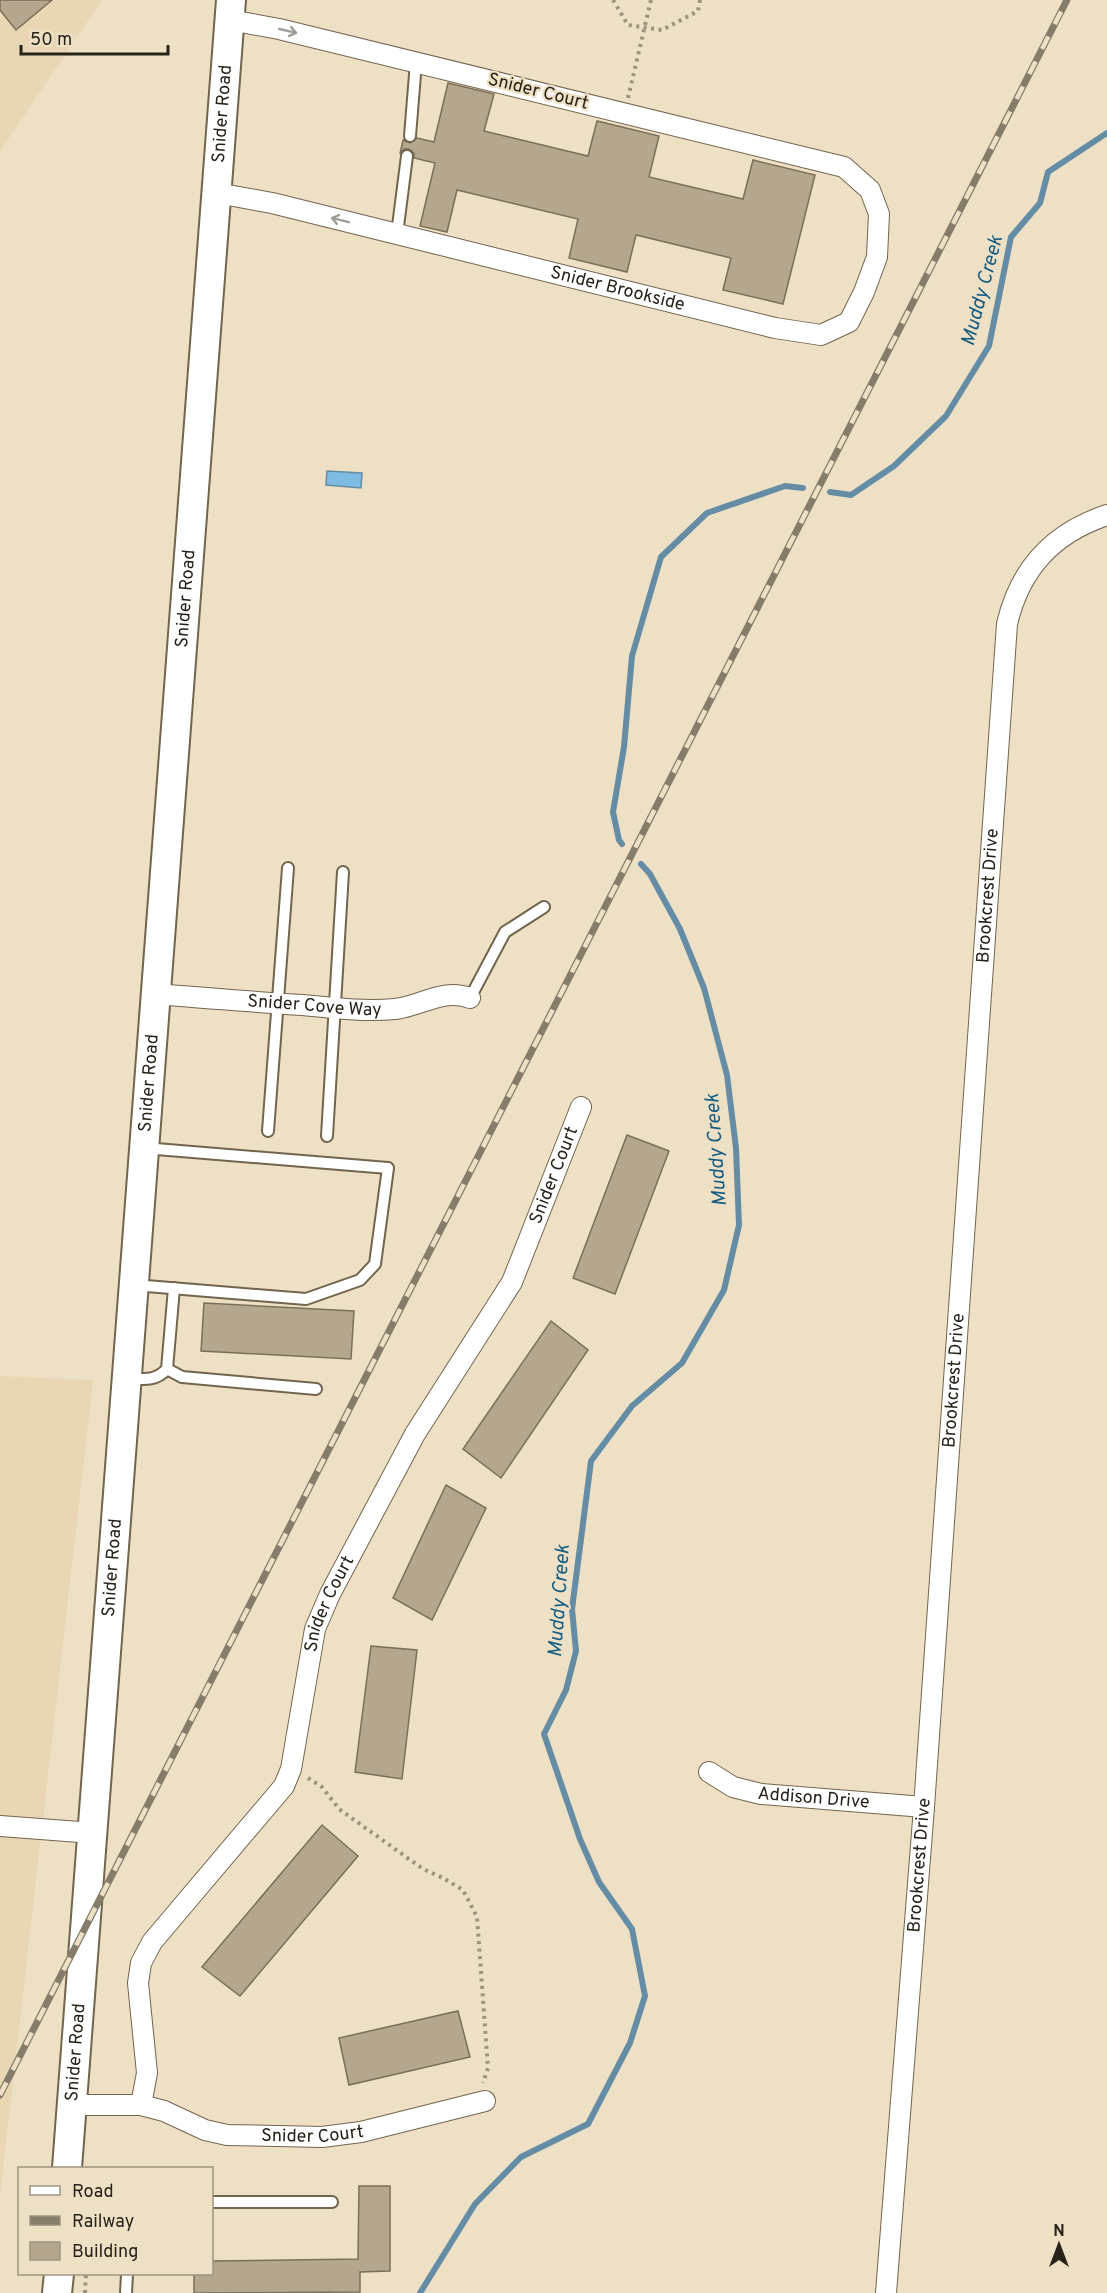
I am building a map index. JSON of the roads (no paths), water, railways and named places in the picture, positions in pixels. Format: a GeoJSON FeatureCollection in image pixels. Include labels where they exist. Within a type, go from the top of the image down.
{"type":"FeatureCollection","features":[{"type":"Feature","properties":{"kind":"street","name":"Snider Court"},"geometry":{"type":"LineString","coordinates":[[231,10],[279,29],[844,167]]}},
{"type":"Feature","properties":{"kind":"street","name":"Snider Road"},"geometry":{"type":"LineString","coordinates":[[67,2167],[231,10]]}},
{"type":"Feature","properties":{"kind":"street","name":"Snider Brookside"},"geometry":{"type":"LineString","coordinates":[[217,193],[273,203],[775,328],[821,335],[849,322],[864,292],[877,257],[879,214],[870,190],[844,167]]}},
{"type":"Feature","properties":{"kind":"street","name":"Brookcrest Drive"},"geometry":{"type":"LineString","coordinates":[[886,2293],[924,1807],[1007,624],[1010,610],[1022,582],[1043,553],[1059,538],[1083,523],[1107,515]]}},
{"type":"Feature","properties":{"kind":"street","name":"Snider Cove Way"},"geometry":{"type":"LineString","coordinates":[[156,994],[336,1008],[398,1009],[451,993],[470,998]]}},
{"type":"Feature","properties":{"kind":"street","name":"Snider Court"},"geometry":{"type":"LineString","coordinates":[[141,2105],[147,2073],[138,1983],[141,1963],[152,1942],[284,1786],[291,1769],[315,1629],[330,1594],[415,1434],[512,1282],[581,1107]]}},
{"type":"Feature","properties":{"kind":"street","name":"Addison Drive"},"geometry":{"type":"LineString","coordinates":[[709,1772],[733,1787],[761,1794],[924,1807]]}},
{"type":"Feature","properties":{"kind":"street"},"geometry":{"type":"LineString","coordinates":[[0,1826],[93,1833]]}},
{"type":"Feature","properties":{"kind":"street","name":"Snider Court"},"geometry":{"type":"LineString","coordinates":[[72,2105],[141,2105],[164,2111],[205,2130],[227,2135],[322,2137],[361,2132],[485,2101]]}},
{"type":"Feature","properties":{"kind":"street"},"geometry":{"type":"LineString","coordinates":[[57,2293],[59,2275]]}},
{"type":"Feature","properties":{"kind":"lane"},"geometry":{"type":"LineString","coordinates":[[410,136],[416,62]]}},
{"type":"Feature","properties":{"kind":"lane"},"geometry":{"type":"LineString","coordinates":[[397,234],[407,156]]}},
{"type":"Feature","properties":{"kind":"lane"},"geometry":{"type":"LineString","coordinates":[[268,1131],[288,868]]}},
{"type":"Feature","properties":{"kind":"lane"},"geometry":{"type":"LineString","coordinates":[[327,1136],[343,872]]}},
{"type":"Feature","properties":{"kind":"lane"},"geometry":{"type":"LineString","coordinates":[[470,998],[505,932],[544,907]]}},
{"type":"Feature","properties":{"kind":"lane"},"geometry":{"type":"LineString","coordinates":[[134,1285],[306,1299],[360,1280],[375,1264],[388,1168],[144,1148]]}},
{"type":"Feature","properties":{"kind":"lane"},"geometry":{"type":"LineString","coordinates":[[127,1378],[150,1380],[160,1376],[167,1369],[174,1288]]}},
{"type":"Feature","properties":{"kind":"lane"},"geometry":{"type":"LineString","coordinates":[[167,1369],[182,1377],[316,1389]]}},
{"type":"Feature","properties":{"kind":"lane"},"geometry":{"type":"LineString","coordinates":[[213,2202],[332,2202]]}},
{"type":"Feature","properties":{"kind":"lane"},"geometry":{"type":"LineString","coordinates":[[126,2293],[127,2275]]}},
{"type":"Feature","properties":{"kind":"water"},"geometry":{"type":"Polygon","coordinates":[[[327,471],[362,473],[361,488],[326,485],[327,471]]]}},
{"type":"Feature","properties":{"kind":"waterway","name":"Muddy Creek"},"geometry":{"type":"LineString","coordinates":[[830,492],[851,495],[894,466],[946,416],[989,346],[1011,237],[1040,203],[1048,172],[1107,133]]}},
{"type":"Feature","properties":{"kind":"waterway","name":"Muddy Creek"},"geometry":{"type":"LineString","coordinates":[[622,844],[619,840],[613,812],[624,747],[632,656],[661,557],[707,513],[785,486],[803,488]]}},
{"type":"Feature","properties":{"kind":"waterway","name":"Muddy Creek"},"geometry":{"type":"LineString","coordinates":[[420,2293],[475,2204],[521,2157],[588,2124],[630,2043],[645,1996],[632,1929],[599,1882],[580,1839],[544,1734],[566,1690],[576,1651],[572,1609],[591,1461],[632,1406],[682,1363],[724,1290],[739,1225],[736,1148],[727,1075],[704,988],[680,929],[650,874],[641,864]]}},
{"type":"Feature","properties":{"kind":"railway"},"geometry":{"type":"LineString","coordinates":[[0,2095],[1067,0]]}}]}
